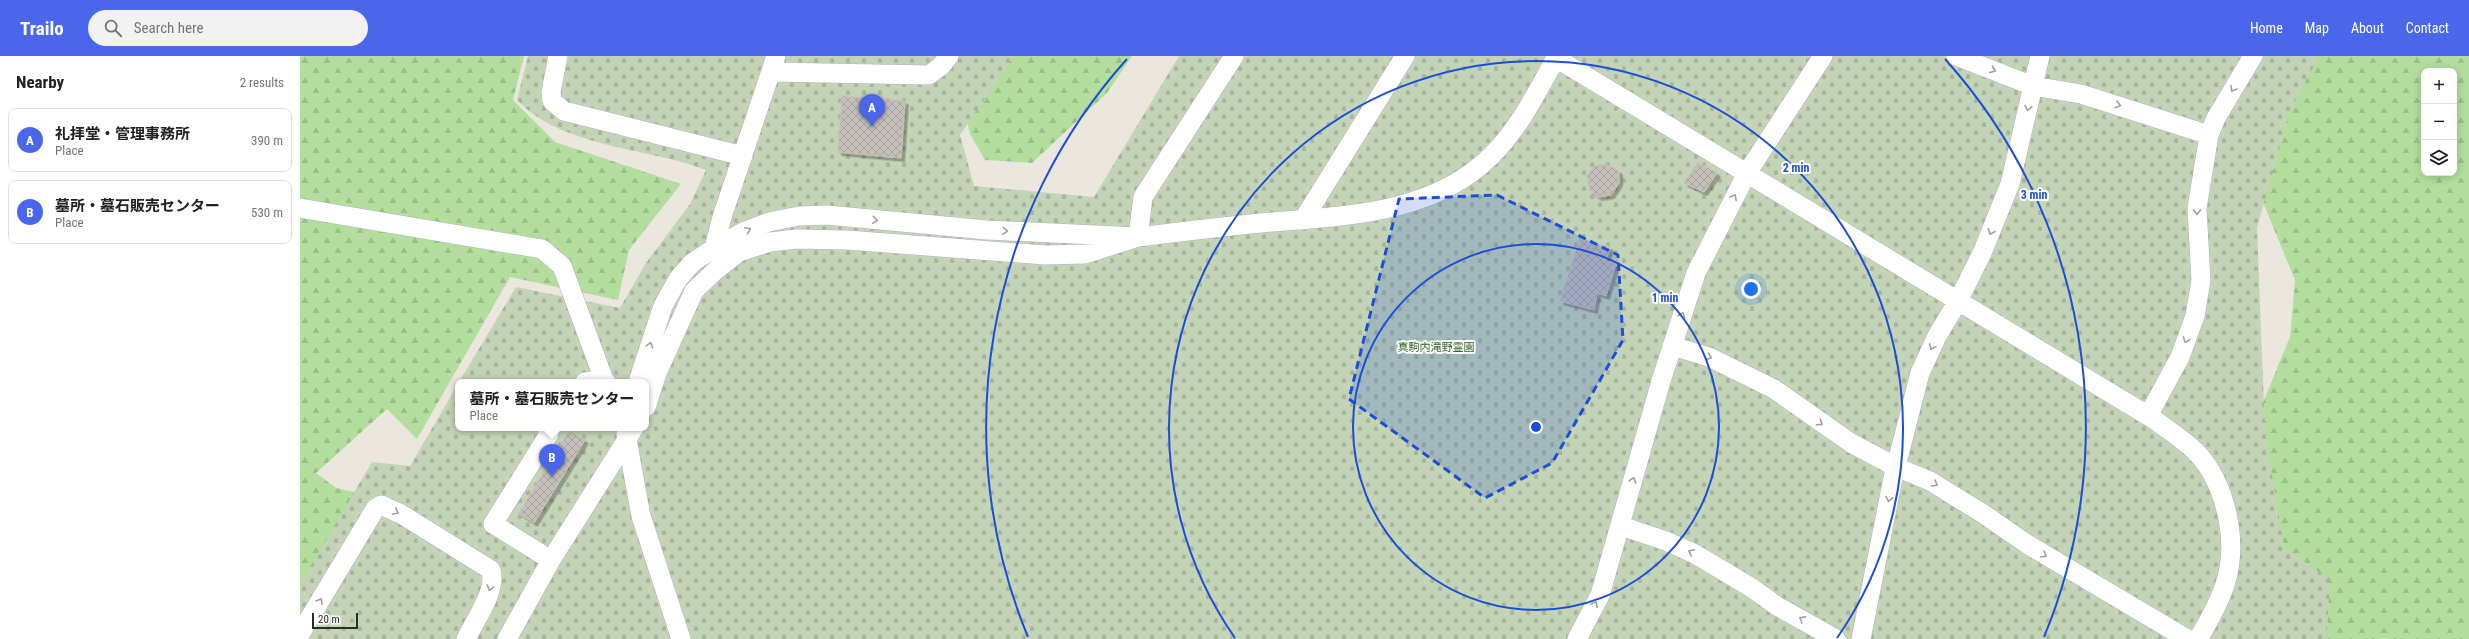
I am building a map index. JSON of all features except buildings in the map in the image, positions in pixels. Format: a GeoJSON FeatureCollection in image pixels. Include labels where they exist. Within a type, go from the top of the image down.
{"type":"FeatureCollection","features":[{"type":"Feature","properties":{"kind":"street"},"geometry":{"type":"LineString","coordinates":[[558,56],[551,92],[552,101],[564,111],[743,156]]}},
{"type":"Feature","properties":{"kind":"street"},"geometry":{"type":"LineString","coordinates":[[720,255],[743,156],[774,64],[929,75],[941,66],[949,56]]}},
{"type":"Feature","properties":{"kind":"street"},"geometry":{"type":"LineString","coordinates":[[1138,237],[1143,197],[1234,56]]}},
{"type":"Feature","properties":{"kind":"street"},"geometry":{"type":"LineString","coordinates":[[1302,220],[1405,56]]}},
{"type":"Feature","properties":{"kind":"street"},"geometry":{"type":"LineString","coordinates":[[1577,639],[1600,595],[1672,346],[1696,273],[1747,173],[1822,56]]}},
{"type":"Feature","properties":{"kind":"street"},"geometry":{"type":"LineString","coordinates":[[1956,56],[2033,86],[2080,94],[2209,135]]}},
{"type":"Feature","properties":{"kind":"street"},"geometry":{"type":"LineString","coordinates":[[1861,639],[1896,467],[1920,373],[1937,336],[1958,301],[1982,253],[2010,184],[2040,56]]}},
{"type":"Feature","properties":{"kind":"street"},"geometry":{"type":"LineString","coordinates":[[2148,416],[2180,357],[2195,316],[2201,280],[2196,208],[2209,135],[2216,118],[2253,56]]}},
{"type":"Feature","properties":{"kind":"street"},"geometry":{"type":"LineString","coordinates":[[649,397],[656,373],[694,291],[720,255],[743,232],[769,222],[799,216],[827,215],[987,230],[1138,237],[1350,216],[1398,206],[1449,187],[1489,158],[1507,139],[1556,57],[2148,416],[2198,455],[2215,479],[2222,498],[2228,523],[2230,550],[2226,580],[2211,619],[2198,639]]}},
{"type":"Feature","properties":{"kind":"street"},"geometry":{"type":"LineString","coordinates":[[300,208],[542,249],[562,266],[604,379]]}},
{"type":"Feature","properties":{"kind":"street"},"geometry":{"type":"LineString","coordinates":[[639,379],[663,306],[678,280],[692,263],[720,255]]}},
{"type":"Feature","properties":{"kind":"street"},"geometry":{"type":"LineString","coordinates":[[1672,346],[1709,357],[1774,389],[1823,426],[1896,467],[1930,481],[1982,513],[2026,544],[2187,639]]}},
{"type":"Feature","properties":{"kind":"street"},"geometry":{"type":"LineString","coordinates":[[548,431],[549,434],[493,524],[551,560]]}},
{"type":"Feature","properties":{"kind":"street"},"geometry":{"type":"LineString","coordinates":[[507,639],[626,431]]}},
{"type":"Feature","properties":{"kind":"street"},"geometry":{"type":"LineString","coordinates":[[626,431],[642,516],[681,639]]}},
{"type":"Feature","properties":{"kind":"street"},"geometry":{"type":"LineString","coordinates":[[300,634],[375,509],[381,505],[401,514],[491,570],[493,578],[489,592],[466,639]]}},
{"type":"Feature","properties":{"kind":"street"},"geometry":{"type":"LineString","coordinates":[[1621,526],[1666,541],[1695,554],[1777,606],[1836,639]]}},
{"type":"Feature","properties":{"kind":"highlighted area"},"geometry":{"type":"Polygon","coordinates":[[[1497,195],[1618,255],[1623,340],[1552,463],[1485,498],[1349,399],[1399,199],[1497,195]]]}},
{"type":"Feature","properties":{"kind":"green space"},"geometry":{"type":"Polygon","coordinates":[[[300,56],[524,56],[513,100],[555,142],[681,184],[629,250],[618,300],[510,277],[417,439],[387,409],[316,473],[336,488],[436,510],[300,639],[300,56]]]}},
{"type":"Feature","properties":{"kind":"green space","name":"真駒内滝野霊園"},"geometry":{"type":"Polygon","coordinates":[[[528,56],[1014,56],[960,135],[974,186],[1094,197],[1179,56],[2319,56],[2290,110],[2257,228],[2265,432],[2284,547],[2330,580],[2327,630],[2323,639],[300,639],[300,584],[372,462],[410,466],[455,389],[455,431],[649,431],[649,379],[461,379],[516,287],[620,308],[646,263],[690,204],[706,170],[683,162],[581,137],[558,128],[536,116],[517,100],[528,56]]]}},
{"type":"Feature","properties":{"kind":"green space"},"geometry":{"type":"Polygon","coordinates":[[[976,56],[1132,56],[1107,93],[1032,163],[985,160],[970,134],[965,112],[976,56]]]}},
{"type":"Feature","properties":{"kind":"green space"},"geometry":{"type":"Polygon","coordinates":[[[2270,56],[2469,56],[2469,639],[2255,639],[2226,492],[2290,337],[2295,280],[2248,166],[2270,56]]]}},
{"type":"Feature","properties":{"kind":"place","name":"礼拝堂・管理事務所"},"geometry":{"type":"Point","coordinates":[872,127]}},
{"type":"Feature","properties":{"kind":"place","name":"墓所・墓石販売センター"},"geometry":{"type":"Point","coordinates":[552,477]}}]}
